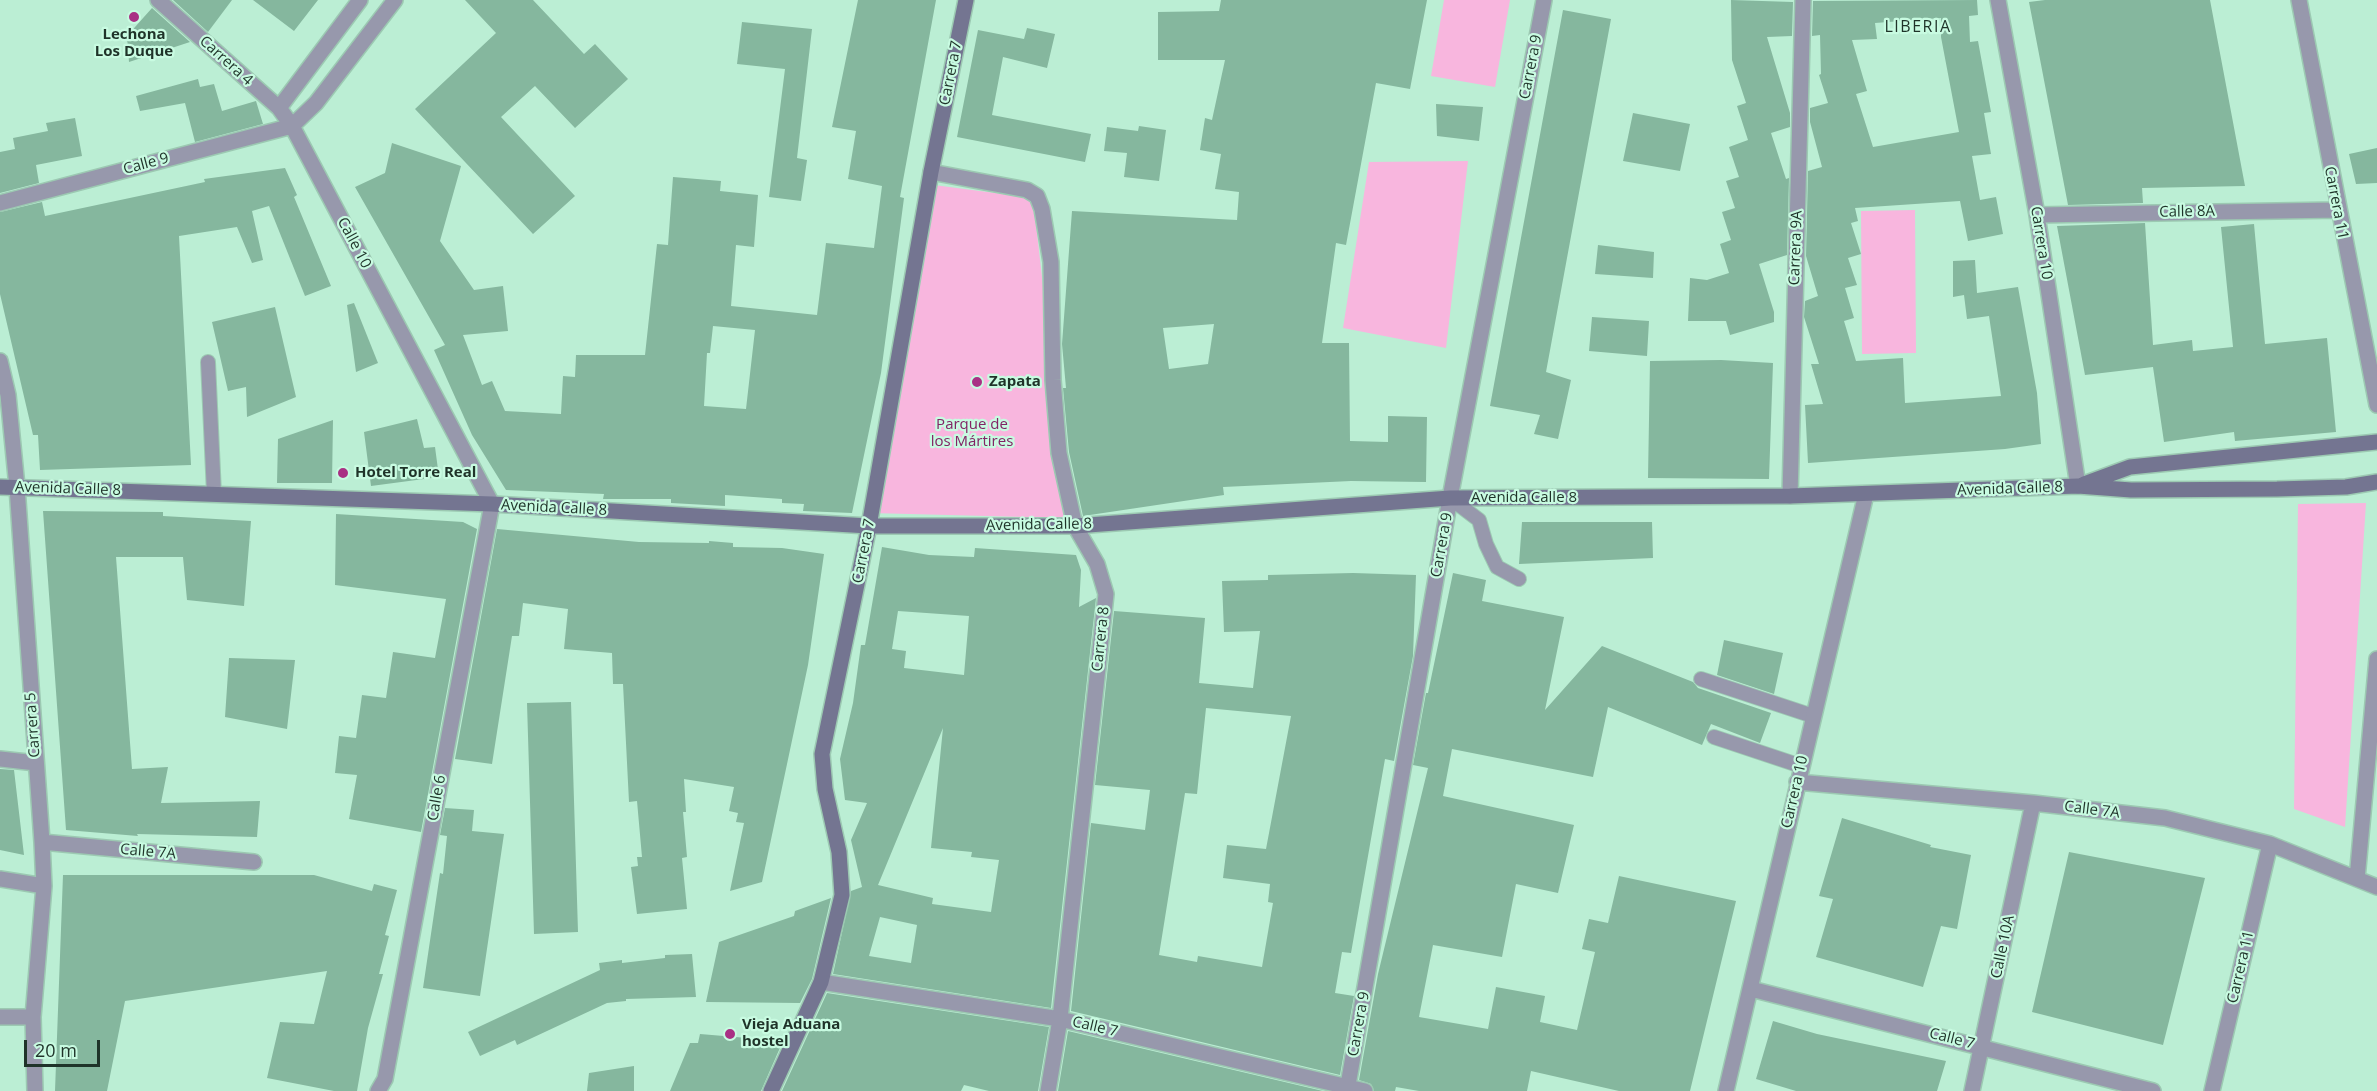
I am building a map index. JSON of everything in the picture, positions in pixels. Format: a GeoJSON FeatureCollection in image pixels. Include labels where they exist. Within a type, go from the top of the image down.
{"type":"FeatureCollection","features":[{"type":"Feature","properties":{"kind":"main road","name":"Carrera 7"},"geometry":{"type":"LineString","coordinates":[[771,1091],[821,982],[842,895],[839,852],[825,789],[822,754],[869,526],[931,172],[966,0]]}},
{"type":"Feature","properties":{"kind":"main road","name":"Avenida Calle 8"},"geometry":{"type":"LineString","coordinates":[[2078,486],[2130,467],[2377,442]]}},
{"type":"Feature","properties":{"kind":"main road","name":"Avenida Calle 8"},"geometry":{"type":"LineString","coordinates":[[0,487],[492,504],[869,526],[1075,526],[1450,498],[1866,494],[2078,486],[2132,490],[2277,489],[2346,487],[2377,482]]}},
{"type":"Feature","properties":{"kind":"street","name":"Carrera 4"},"geometry":{"type":"LineString","coordinates":[[158,0],[279,108],[292,126]]}},
{"type":"Feature","properties":{"kind":"street"},"geometry":{"type":"LineString","coordinates":[[279,108],[360,0]]}},
{"type":"Feature","properties":{"kind":"street"},"geometry":{"type":"LineString","coordinates":[[292,126],[316,103],[395,0]]}},
{"type":"Feature","properties":{"kind":"street","name":"Carrera 9"},"geometry":{"type":"LineString","coordinates":[[1348,1089],[1450,498],[1544,0]]}},
{"type":"Feature","properties":{"kind":"street","name":"Carrera 9A"},"geometry":{"type":"LineString","coordinates":[[1790,495],[1803,0]]}},
{"type":"Feature","properties":{"kind":"street","name":"Carrera 10"},"geometry":{"type":"LineString","coordinates":[[1998,0],[2037,214],[2078,486]]}},
{"type":"Feature","properties":{"kind":"street","name":"Carrera 11"},"geometry":{"type":"LineString","coordinates":[[2299,0],[2337,210],[2377,405]]}},
{"type":"Feature","properties":{"kind":"street","name":"Calle 9"},"geometry":{"type":"LineString","coordinates":[[0,203],[292,126]]}},
{"type":"Feature","properties":{"kind":"street","name":"Calle 10"},"geometry":{"type":"LineString","coordinates":[[292,126],[492,504]]}},
{"type":"Feature","properties":{"kind":"street","name":"Carrera 8"},"geometry":{"type":"LineString","coordinates":[[931,172],[1027,190],[1037,196],[1051,262],[1053,380],[1059,453],[1075,526],[1097,564],[1106,594],[1060,1019],[1048,1091]]}},
{"type":"Feature","properties":{"kind":"street","name":"Calle 8A"},"geometry":{"type":"LineString","coordinates":[[2037,214],[2337,210]]}},
{"type":"Feature","properties":{"kind":"street","name":"Carrera 5"},"geometry":{"type":"LineString","coordinates":[[0,361],[8,395],[42,842],[44,886],[33,1017],[35,1091]]}},
{"type":"Feature","properties":{"kind":"street","name":"Carrera 10"},"geometry":{"type":"LineString","coordinates":[[1726,1091],[1866,494]]}},
{"type":"Feature","properties":{"kind":"street","name":"Calle 6"},"geometry":{"type":"LineString","coordinates":[[378,1091],[385,1079],[492,504]]}},
{"type":"Feature","properties":{"kind":"street"},"geometry":{"type":"LineString","coordinates":[[2357,879],[2377,659]]}},
{"type":"Feature","properties":{"kind":"street"},"geometry":{"type":"LineString","coordinates":[[0,759],[36,763]]}},
{"type":"Feature","properties":{"kind":"street","name":"Calle 7A"},"geometry":{"type":"LineString","coordinates":[[1797,782],[2033,803],[2165,818],[2270,844],[2377,887]]}},
{"type":"Feature","properties":{"kind":"street","name":"Calle 10A"},"geometry":{"type":"LineString","coordinates":[[1972,1091],[2033,803]]}},
{"type":"Feature","properties":{"kind":"street","name":"Calle 7A"},"geometry":{"type":"LineString","coordinates":[[42,842],[254,862]]}},
{"type":"Feature","properties":{"kind":"street","name":"Carrera 11"},"geometry":{"type":"LineString","coordinates":[[2212,1091],[2270,844]]}},
{"type":"Feature","properties":{"kind":"street"},"geometry":{"type":"LineString","coordinates":[[0,879],[44,886]]}},
{"type":"Feature","properties":{"kind":"street","name":"Calle 7"},"geometry":{"type":"LineString","coordinates":[[821,982],[1060,1019],[1348,1089],[1365,1091]]}},
{"type":"Feature","properties":{"kind":"street","name":"Calle 7"},"geometry":{"type":"LineString","coordinates":[[1751,989],[2153,1091]]}},
{"type":"Feature","properties":{"kind":"street"},"geometry":{"type":"LineString","coordinates":[[0,1017],[33,1017]]}},
{"type":"Feature","properties":{"kind":"lane"},"geometry":{"type":"LineString","coordinates":[[208,362],[214,494]]}},
{"type":"Feature","properties":{"kind":"lane"},"geometry":{"type":"LineString","coordinates":[[1450,498],[1479,520],[1486,544],[1497,567],[1519,579]]}},
{"type":"Feature","properties":{"kind":"lane"},"geometry":{"type":"LineString","coordinates":[[1701,679],[1813,716]]}},
{"type":"Feature","properties":{"kind":"lane"},"geometry":{"type":"LineString","coordinates":[[1714,737],[1801,766]]}},
{"type":"Feature","properties":{"kind":"green space"},"geometry":{"type":"Polygon","coordinates":[[[1444,0],[1510,0],[1495,87],[1431,76],[1444,0]]]}},
{"type":"Feature","properties":{"kind":"green space"},"geometry":{"type":"Polygon","coordinates":[[[1468,161],[1446,348],[1343,328],[1369,162],[1468,161]]]}},
{"type":"Feature","properties":{"kind":"green space","name":"Parque de los Mártires"},"geometry":{"type":"Polygon","coordinates":[[[934,185],[1033,198],[1049,339],[1054,442],[1065,518],[870,513],[934,185]]]}},
{"type":"Feature","properties":{"kind":"green space"},"geometry":{"type":"Polygon","coordinates":[[[1915,210],[1916,353],[1862,354],[1861,211],[1915,210]]]}},
{"type":"Feature","properties":{"kind":"green space"},"geometry":{"type":"Polygon","coordinates":[[[2366,503],[2345,827],[2294,809],[2298,504],[2366,503]]]}},
{"type":"Feature","properties":{"kind":"building"},"geometry":{"type":"Polygon","coordinates":[[[173,0],[232,0],[208,32],[173,0]]]}},
{"type":"Feature","properties":{"kind":"building"},"geometry":{"type":"Polygon","coordinates":[[[253,0],[318,0],[294,31],[253,0]]]}},
{"type":"Feature","properties":{"kind":"building"},"geometry":{"type":"Polygon","coordinates":[[[465,0],[533,0],[584,54],[595,44],[628,79],[575,128],[535,86],[501,117],[575,196],[533,234],[415,109],[496,33],[465,0]]]}},
{"type":"Feature","properties":{"kind":"building"},"geometry":{"type":"Polygon","coordinates":[[[858,0],[936,0],[900,197],[904,198],[881,373],[852,513],[803,511],[804,504],[782,503],[782,499],[725,495],[725,506],[671,503],[671,499],[603,499],[604,494],[506,490],[472,435],[434,350],[445,345],[355,187],[385,173],[392,143],[461,166],[440,241],[474,290],[503,286],[508,331],[463,335],[482,385],[492,381],[505,411],[561,414],[563,376],[575,377],[576,355],[645,355],[657,244],[668,245],[673,177],[721,181],[720,191],[758,195],[754,247],[736,245],[731,306],[817,315],[826,243],[874,248],[882,186],[848,179],[856,131],[832,127],[858,0]],[[713,326],[710,353],[707,353],[704,406],[746,409],[755,330],[713,326]]]}},
{"type":"Feature","properties":{"kind":"building"},"geometry":{"type":"Polygon","coordinates":[[[1221,0],[1427,0],[1410,89],[1376,83],[1346,245],[1336,243],[1322,343],[1349,343],[1350,441],[1388,442],[1388,416],[1427,417],[1426,482],[1351,481],[1223,487],[1224,495],[1083,516],[1069,452],[1063,388],[1066,388],[1062,344],[1072,211],[1237,220],[1239,192],[1215,189],[1221,154],[1200,150],[1205,118],[1212,120],[1225,60],[1158,60],[1158,12],[1219,11],[1221,0]],[[1214,324],[1163,328],[1169,369],[1208,364],[1214,324]]]}},
{"type":"Feature","properties":{"kind":"building"},"geometry":{"type":"Polygon","coordinates":[[[1731,0],[1793,2],[1792,36],[1767,37],[1790,113],[1790,127],[1771,133],[1786,179],[1789,178],[1787,255],[1759,264],[1774,312],[1774,322],[1730,335],[1726,321],[1688,321],[1690,278],[1707,280],[1729,273],[1720,244],[1731,240],[1722,212],[1735,208],[1726,181],[1739,177],[1729,147],[1748,140],[1737,106],[1746,103],[1732,60],[1731,0]]]}},
{"type":"Feature","properties":{"kind":"building"},"geometry":{"type":"Polygon","coordinates":[[[1977,0],[1978,15],[1969,16],[1970,42],[1978,41],[1991,112],[1984,113],[1991,154],[1972,156],[1980,200],[1996,197],[2003,234],[1968,241],[1960,201],[1855,208],[1858,221],[1851,223],[1861,254],[1848,258],[1857,285],[1845,288],[1854,318],[1844,321],[1856,361],[1903,358],[1905,403],[2001,396],[1989,316],[1967,319],[1964,295],[1953,297],[1953,261],[1975,260],[1977,293],[2018,287],[2037,393],[2041,444],[2005,449],[1808,463],[1805,405],[1823,404],[1811,364],[1819,364],[1804,317],[1805,301],[1818,296],[1806,256],[1808,171],[1822,167],[1810,122],[1810,108],[1828,103],[1819,75],[1821,74],[1820,35],[1812,36],[1813,1],[1977,0]],[[1941,18],[1875,23],[1877,39],[1852,40],[1867,91],[1856,94],[1873,147],[1959,132],[1941,37],[1941,18]]]}},
{"type":"Feature","properties":{"kind":"building"},"geometry":{"type":"Polygon","coordinates":[[[2045,0],[2210,0],[2245,186],[2142,188],[2143,203],[2068,205],[2029,2],[2045,0]]]}},
{"type":"Feature","properties":{"kind":"building"},"geometry":{"type":"Polygon","coordinates":[[[152,8],[190,42],[129,62],[127,36],[152,8]]]}},
{"type":"Feature","properties":{"kind":"building"},"geometry":{"type":"Polygon","coordinates":[[[1563,10],[1611,19],[1546,372],[1571,380],[1558,439],[1534,434],[1540,415],[1490,406],[1563,10]]]}},
{"type":"Feature","properties":{"kind":"building"},"geometry":{"type":"Polygon","coordinates":[[[742,22],[812,29],[797,158],[807,160],[801,201],[769,197],[785,69],[737,64],[742,22]]]}},
{"type":"Feature","properties":{"kind":"building"},"geometry":{"type":"Polygon","coordinates":[[[1027,28],[1055,34],[1047,68],[1003,57],[992,115],[1091,134],[1085,162],[957,137],[978,30],[1024,39],[1027,28]]]}},
{"type":"Feature","properties":{"kind":"building"},"geometry":{"type":"Polygon","coordinates":[[[198,79],[200,87],[214,84],[222,111],[256,101],[263,124],[195,142],[185,103],[140,111],[136,96],[198,79]]]}},
{"type":"Feature","properties":{"kind":"building"},"geometry":{"type":"Polygon","coordinates":[[[1436,104],[1483,107],[1479,141],[1437,136],[1436,104]]]}},
{"type":"Feature","properties":{"kind":"building"},"geometry":{"type":"Polygon","coordinates":[[[1633,113],[1690,124],[1680,171],[1623,161],[1633,113]]]}},
{"type":"Feature","properties":{"kind":"building"},"geometry":{"type":"Polygon","coordinates":[[[75,118],[82,156],[36,165],[39,183],[0,193],[0,152],[15,149],[13,138],[48,131],[46,123],[75,118]]]}},
{"type":"Feature","properties":{"kind":"building"},"geometry":{"type":"Polygon","coordinates":[[[1139,126],[1166,130],[1159,181],[1124,177],[1127,153],[1104,151],[1107,127],[1138,131],[1139,126]]]}},
{"type":"Feature","properties":{"kind":"building"},"geometry":{"type":"Polygon","coordinates":[[[2377,148],[2377,183],[2356,184],[2349,154],[2377,148]]]}},
{"type":"Feature","properties":{"kind":"building"},"geometry":{"type":"Polygon","coordinates":[[[285,168],[297,195],[294,197],[331,286],[305,296],[269,206],[252,211],[263,260],[252,263],[237,227],[179,236],[191,465],[40,470],[38,435],[33,435],[0,294],[0,212],[42,202],[45,216],[205,182],[204,179],[285,168]]]}},
{"type":"Feature","properties":{"kind":"building"},"geometry":{"type":"Polygon","coordinates":[[[2145,223],[2153,345],[2192,340],[2193,351],[2233,347],[2221,227],[2254,224],[2265,344],[2327,338],[2336,432],[2235,441],[2234,432],[2164,442],[2153,367],[2085,375],[2057,226],[2145,223]]]}},
{"type":"Feature","properties":{"kind":"building"},"geometry":{"type":"Polygon","coordinates":[[[1598,245],[1654,252],[1653,278],[1595,274],[1598,245]]]}},
{"type":"Feature","properties":{"kind":"building"},"geometry":{"type":"Polygon","coordinates":[[[354,303],[378,363],[356,372],[347,305],[354,303]]]}},
{"type":"Feature","properties":{"kind":"building"},"geometry":{"type":"Polygon","coordinates":[[[275,307],[296,397],[247,417],[246,387],[228,391],[212,322],[275,307]]]}},
{"type":"Feature","properties":{"kind":"building"},"geometry":{"type":"Polygon","coordinates":[[[1592,317],[1649,321],[1647,356],[1589,351],[1592,317]]]}},
{"type":"Feature","properties":{"kind":"building"},"geometry":{"type":"Polygon","coordinates":[[[1721,360],[1773,363],[1769,479],[1648,478],[1650,361],[1721,360]]]}},
{"type":"Feature","properties":{"kind":"building"},"geometry":{"type":"Polygon","coordinates":[[[417,419],[424,448],[435,447],[439,477],[371,486],[364,432],[417,419]]]}},
{"type":"Feature","properties":{"kind":"building"},"geometry":{"type":"Polygon","coordinates":[[[333,420],[332,483],[277,483],[278,439],[333,420]]]}},
{"type":"Feature","properties":{"kind":"building"},"geometry":{"type":"Polygon","coordinates":[[[43,511],[163,512],[163,516],[251,521],[244,606],[187,600],[183,557],[116,557],[132,769],[168,767],[161,803],[260,801],[257,837],[137,834],[138,836],[66,830],[43,511]]]}},
{"type":"Feature","properties":{"kind":"building"},"geometry":{"type":"Polygon","coordinates":[[[336,514],[463,522],[477,529],[421,832],[349,819],[357,775],[335,773],[339,736],[356,738],[362,695],[386,698],[393,652],[435,658],[446,599],[335,585],[336,514]]]}},
{"type":"Feature","properties":{"kind":"building"},"geometry":{"type":"Polygon","coordinates":[[[1522,522],[1652,522],[1653,558],[1519,564],[1522,522]]]}},
{"type":"Feature","properties":{"kind":"building"},"geometry":{"type":"Polygon","coordinates":[[[497,529],[639,542],[709,543],[709,541],[733,543],[733,547],[782,548],[824,554],[808,665],[762,882],[730,891],[744,823],[736,822],[738,813],[729,811],[734,787],[684,779],[686,812],[683,812],[687,857],[682,858],[687,909],[637,914],[631,867],[638,866],[637,857],[642,857],[637,801],[629,802],[623,684],[613,684],[612,653],[564,649],[568,609],[523,603],[519,636],[512,636],[492,764],[455,759],[497,529]]]}},
{"type":"Feature","properties":{"kind":"building"},"geometry":{"type":"Polygon","coordinates":[[[882,547],[929,555],[974,557],[975,548],[1076,555],[1081,570],[1079,607],[1096,598],[1051,1008],[833,974],[851,891],[862,887],[851,840],[867,803],[845,800],[840,759],[853,703],[861,645],[865,645],[882,547]],[[898,611],[892,649],[906,651],[904,668],[964,675],[969,616],[898,611]],[[943,728],[878,885],[933,898],[932,904],[991,912],[999,860],[971,857],[972,852],[931,848],[943,728]],[[880,917],[869,956],[911,963],[917,925],[880,917]]]}},
{"type":"Feature","properties":{"kind":"building"},"geometry":{"type":"Polygon","coordinates":[[[1353,573],[1416,575],[1413,656],[1394,761],[1385,759],[1351,953],[1342,952],[1335,993],[1354,996],[1340,1075],[1071,1011],[1091,823],[1145,830],[1150,790],[1095,785],[1114,611],[1205,618],[1199,683],[1253,688],[1260,631],[1224,632],[1222,581],[1268,580],[1268,575],[1353,573]],[[1206,708],[1197,794],[1185,793],[1159,955],[1197,962],[1198,956],[1262,967],[1273,903],[1268,902],[1270,884],[1223,878],[1227,845],[1266,849],[1291,716],[1206,708]]]}},
{"type":"Feature","properties":{"kind":"building"},"geometry":{"type":"Polygon","coordinates":[[[1453,573],[1486,580],[1482,601],[1564,617],[1545,710],[1602,646],[1693,682],[1698,688],[1771,713],[1760,743],[1711,724],[1702,745],[1608,707],[1593,777],[1452,749],[1443,796],[1574,825],[1558,893],[1516,884],[1502,957],[1433,945],[1419,1017],[1488,1029],[1496,987],[1545,996],[1540,1022],[1577,1030],[1595,952],[1582,949],[1589,919],[1608,923],[1619,876],[1736,901],[1690,1091],[1619,1091],[1531,1071],[1527,1091],[1419,1091],[1396,1087],[1395,1091],[1374,1091],[1371,1084],[1359,1080],[1378,974],[1428,768],[1413,765],[1426,693],[1428,693],[1453,573]]]}},
{"type":"Feature","properties":{"kind":"building"},"geometry":{"type":"Polygon","coordinates":[[[1724,640],[1783,653],[1774,694],[1717,675],[1724,640]]]}},
{"type":"Feature","properties":{"kind":"building"},"geometry":{"type":"Polygon","coordinates":[[[229,658],[295,660],[287,729],[225,717],[229,658]]]}},
{"type":"Feature","properties":{"kind":"building"},"geometry":{"type":"Polygon","coordinates":[[[571,702],[578,932],[534,934],[527,703],[571,702]]]}},
{"type":"Feature","properties":{"kind":"building"},"geometry":{"type":"Polygon","coordinates":[[[0,769],[14,770],[24,855],[0,850],[0,769]]]}},
{"type":"Feature","properties":{"kind":"building"},"geometry":{"type":"Polygon","coordinates":[[[445,808],[474,810],[472,831],[504,834],[480,996],[423,988],[440,873],[443,874],[447,836],[440,835],[445,808]]]}},
{"type":"Feature","properties":{"kind":"building"},"geometry":{"type":"Polygon","coordinates":[[[1842,818],[1931,845],[1930,847],[1971,855],[1957,929],[1941,926],[1923,987],[1816,957],[1833,899],[1819,896],[1842,818]]]}},
{"type":"Feature","properties":{"kind":"building"},"geometry":{"type":"Polygon","coordinates":[[[2069,852],[2205,878],[2163,1045],[2032,1012],[2069,852]]]}},
{"type":"Feature","properties":{"kind":"building"},"geometry":{"type":"Polygon","coordinates":[[[63,875],[314,875],[372,891],[374,884],[397,890],[385,935],[389,936],[379,974],[383,974],[368,1028],[357,1091],[334,1091],[267,1078],[280,1022],[314,1024],[327,971],[125,1001],[107,1091],[55,1091],[63,875]]]}},
{"type":"Feature","properties":{"kind":"building"},"geometry":{"type":"Polygon","coordinates":[[[831,898],[812,979],[800,1003],[706,1002],[719,942],[794,916],[795,911],[831,898]]]}},
{"type":"Feature","properties":{"kind":"building"},"geometry":{"type":"Polygon","coordinates":[[[692,954],[696,997],[626,999],[626,1001],[607,1003],[517,1045],[515,1040],[480,1056],[468,1032],[600,970],[599,963],[622,960],[622,963],[665,958],[665,955],[692,954]]]}},
{"type":"Feature","properties":{"kind":"building"},"geometry":{"type":"Polygon","coordinates":[[[827,993],[1049,1027],[1038,1091],[989,1091],[964,1085],[961,1091],[782,1091],[827,993]]]}},
{"type":"Feature","properties":{"kind":"building"},"geometry":{"type":"Polygon","coordinates":[[[1773,1021],[1817,1034],[1946,1061],[1937,1091],[1796,1091],[1756,1079],[1773,1021]]]}},
{"type":"Feature","properties":{"kind":"building"},"geometry":{"type":"Polygon","coordinates":[[[1068,1031],[1323,1091],[1058,1091],[1068,1031]]]}},
{"type":"Feature","properties":{"kind":"building"},"geometry":{"type":"Polygon","coordinates":[[[700,1034],[783,1041],[761,1091],[670,1091],[690,1043],[698,1043],[700,1034]]]}},
{"type":"Feature","properties":{"kind":"building"},"geometry":{"type":"Polygon","coordinates":[[[634,1066],[634,1091],[587,1091],[589,1073],[634,1066]]]}},
{"type":"Feature","properties":{"kind":"place","name":"Lechona Los Duque"},"geometry":{"type":"Point","coordinates":[134,17]}},
{"type":"Feature","properties":{"kind":"place","name":"Zapata"},"geometry":{"type":"Point","coordinates":[977,382]}},
{"type":"Feature","properties":{"kind":"place","name":"Hotel Torre Real"},"geometry":{"type":"Point","coordinates":[343,473]}},
{"type":"Feature","properties":{"kind":"place","name":"Vieja Aduana hostel"},"geometry":{"type":"Point","coordinates":[730,1034]}},
{"type":"Feature","properties":{"kind":"district","name":"LIBERIA"},"geometry":{"type":"Point","coordinates":[1918,27]}}]}
